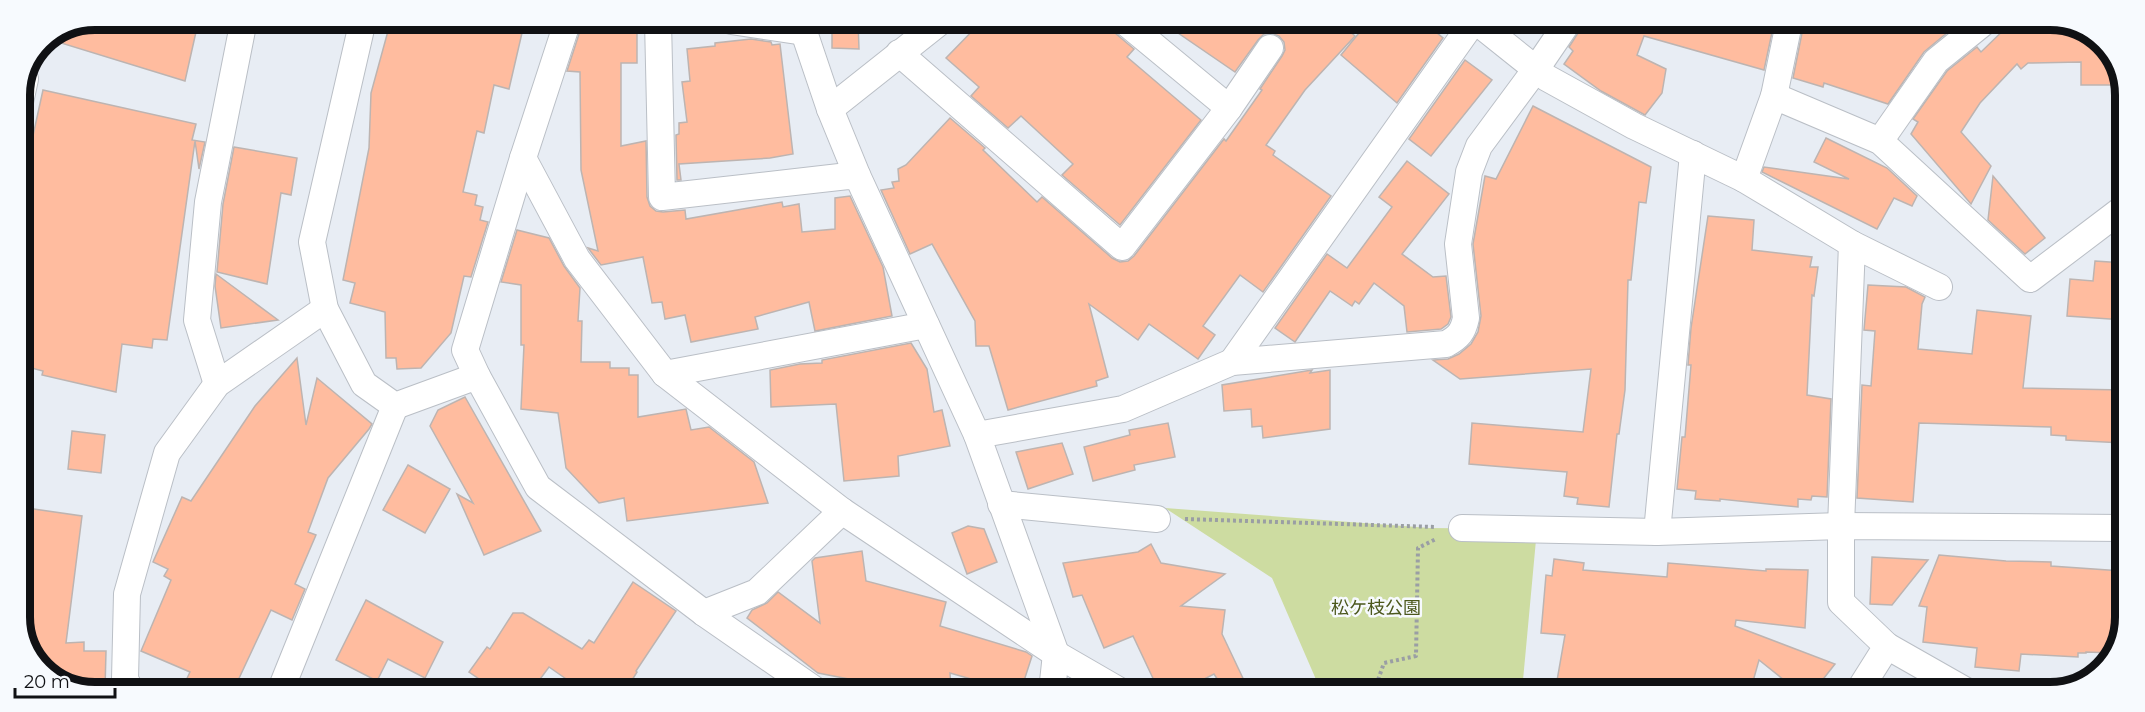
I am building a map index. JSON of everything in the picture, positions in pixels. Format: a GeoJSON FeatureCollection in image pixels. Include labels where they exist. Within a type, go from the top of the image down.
{"type":"FeatureCollection","features":[{"type":"Feature","properties":{"kind":"street"},"geometry":{"type":"LineString","coordinates":[[217,384],[197,320],[208,202],[242,30]]}},
{"type":"Feature","properties":{"kind":"street"},"geometry":{"type":"LineString","coordinates":[[361,30],[312,242],[325,309],[364,384],[395,406]]}},
{"type":"Feature","properties":{"kind":"street"},"geometry":{"type":"LineString","coordinates":[[565,30],[465,350],[538,487],[704,613],[803,682]]}},
{"type":"Feature","properties":{"kind":"street"},"geometry":{"type":"LineString","coordinates":[[658,30],[662,197],[857,175]]}},
{"type":"Feature","properties":{"kind":"street"},"geometry":{"type":"LineString","coordinates":[[805,30],[830,109],[857,175],[976,435],[1056,654],[1053,682]]}},
{"type":"Feature","properties":{"kind":"street"},"geometry":{"type":"LineString","coordinates":[[830,109],[930,30]]}},
{"type":"Feature","properties":{"kind":"street"},"geometry":{"type":"LineString","coordinates":[[1135,30],[1229,108]]}},
{"type":"Feature","properties":{"kind":"street"},"geometry":{"type":"LineString","coordinates":[[1232,363],[1469,30]]}},
{"type":"Feature","properties":{"kind":"street"},"geometry":{"type":"LineString","coordinates":[[1485,30],[1547,78],[1634,126],[1744,179],[1852,244],[1940,286]]}},
{"type":"Feature","properties":{"kind":"street"},"geometry":{"type":"LineString","coordinates":[[976,435],[1123,409],[1232,363],[1446,344],[1458,337],[1464,329],[1466,318],[1458,244],[1469,172],[1479,146],[1563,30]]}},
{"type":"Feature","properties":{"kind":"street"},"geometry":{"type":"LineString","coordinates":[[1744,179],[1774,96],[1788,30]]}},
{"type":"Feature","properties":{"kind":"street"},"geometry":{"type":"LineString","coordinates":[[1880,141],[1936,61],[1974,30]]}},
{"type":"Feature","properties":{"kind":"street"},"geometry":{"type":"LineString","coordinates":[[899,52],[1122,247],[1229,108],[1270,48]]}},
{"type":"Feature","properties":{"kind":"street"},"geometry":{"type":"LineString","coordinates":[[1774,96],[1880,141],[2030,279],[2115,214]]}},
{"type":"Feature","properties":{"kind":"street"},"geometry":{"type":"LineString","coordinates":[[1657,532],[1693,154]]}},
{"type":"Feature","properties":{"kind":"street"},"geometry":{"type":"LineString","coordinates":[[523,158],[577,259],[665,374],[842,511],[1056,654],[1104,682]]}},
{"type":"Feature","properties":{"kind":"street"},"geometry":{"type":"LineString","coordinates":[[1852,244],[1841,526],[1842,602],[1887,646],[1950,682]]}},
{"type":"Feature","properties":{"kind":"street"},"geometry":{"type":"LineString","coordinates":[[126,682],[127,594],[166,453],[217,384],[325,309]]}},
{"type":"Feature","properties":{"kind":"street"},"geometry":{"type":"LineString","coordinates":[[665,374],[926,325]]}},
{"type":"Feature","properties":{"kind":"street"},"geometry":{"type":"LineString","coordinates":[[284,682],[395,406],[477,376]]}},
{"type":"Feature","properties":{"kind":"street"},"geometry":{"type":"LineString","coordinates":[[1001,504],[1157,519]]}},
{"type":"Feature","properties":{"kind":"street"},"geometry":{"type":"LineString","coordinates":[[704,613],[757,592],[842,511]]}},
{"type":"Feature","properties":{"kind":"street"},"geometry":{"type":"LineString","coordinates":[[1462,528],[1657,532],[1841,526],[2115,528]]}},
{"type":"Feature","properties":{"kind":"street"},"geometry":{"type":"LineString","coordinates":[[1864,682],[1887,646]]}},
{"type":"Feature","properties":{"kind":"path"},"geometry":{"type":"LineString","coordinates":[[1157,519],[1462,528]]}},
{"type":"Feature","properties":{"kind":"path"},"geometry":{"type":"LineString","coordinates":[[1377,682],[1384,663],[1416,656],[1419,548],[1462,528]]}},
{"type":"Feature","properties":{"kind":"green space","name":"松ケ枝公園"},"geometry":{"type":"Polygon","coordinates":[[[1165,508],[1430,528],[1537,529],[1523,682],[1317,682],[1272,578],[1165,508]]]}},
{"type":"Feature","properties":{"kind":"building"},"geometry":{"type":"Polygon","coordinates":[[[196,30],[185,81],[58,42],[82,31],[196,30]]]}},
{"type":"Feature","properties":{"kind":"building"},"geometry":{"type":"Polygon","coordinates":[[[388,30],[523,30],[509,89],[494,85],[484,133],[477,131],[463,192],[477,195],[475,205],[483,207],[480,220],[488,222],[471,277],[464,276],[451,333],[421,368],[397,369],[396,358],[386,358],[385,312],[350,303],[355,283],[343,280],[369,148],[371,93],[388,30]]]}},
{"type":"Feature","properties":{"kind":"building"},"geometry":{"type":"Polygon","coordinates":[[[604,30],[637,30],[637,63],[621,63],[621,146],[646,141],[647,197],[650,206],[656,211],[663,212],[685,210],[686,219],[782,202],[783,207],[799,204],[802,232],[835,229],[835,198],[850,196],[883,267],[892,316],[815,331],[809,302],[755,317],[758,329],[691,342],[685,315],[665,319],[662,302],[652,303],[643,257],[601,265],[588,248],[598,251],[581,170],[580,72],[567,71],[580,31],[604,32],[604,30]]]}},
{"type":"Feature","properties":{"kind":"building"},"geometry":{"type":"Polygon","coordinates":[[[832,30],[858,30],[859,49],[832,48],[832,30]]]}},
{"type":"Feature","properties":{"kind":"building"},"geometry":{"type":"Polygon","coordinates":[[[973,30],[1113,30],[1134,49],[1127,57],[1201,120],[1120,225],[1062,175],[1073,164],[1021,116],[1008,128],[971,96],[979,87],[946,58],[973,30]]]}},
{"type":"Feature","properties":{"kind":"building"},"geometry":{"type":"Polygon","coordinates":[[[1174,30],[1348,30],[1355,36],[1305,90],[1266,145],[1275,151],[1273,155],[1331,196],[1263,292],[1240,275],[1203,326],[1215,335],[1198,359],[1149,324],[1138,340],[1089,304],[1108,377],[1096,381],[1097,386],[1008,410],[989,346],[976,346],[975,321],[932,244],[910,254],[881,190],[894,188],[892,182],[899,181],[898,169],[906,165],[950,118],[985,148],[983,150],[1037,202],[1042,197],[1112,258],[1120,262],[1128,261],[1224,139],[1226,141],[1262,90],[1260,89],[1282,56],[1285,50],[1284,42],[1272,33],[1264,34],[1235,72],[1174,30]]]}},
{"type":"Feature","properties":{"kind":"building"},"geometry":{"type":"Polygon","coordinates":[[[1361,30],[1434,30],[1443,38],[1397,103],[1341,55],[1361,30]]]}},
{"type":"Feature","properties":{"kind":"building"},"geometry":{"type":"Polygon","coordinates":[[[1580,30],[1773,30],[1764,70],[1644,36],[1637,55],[1666,69],[1662,93],[1645,115],[1601,91],[1564,64],[1573,51],[1569,47],[1580,30]]]}},
{"type":"Feature","properties":{"kind":"building"},"geometry":{"type":"Polygon","coordinates":[[[1803,30],[1950,30],[1924,52],[1888,104],[1824,83],[1823,87],[1793,78],[1803,30]]]}},
{"type":"Feature","properties":{"kind":"building"},"geometry":{"type":"Polygon","coordinates":[[[2004,30],[2067,32],[2086,41],[2096,49],[2110,70],[2114,85],[2081,85],[2081,62],[2028,63],[2021,69],[2017,64],[1980,103],[1961,132],[1991,166],[1971,204],[1911,134],[1918,122],[1913,119],[1947,71],[1977,47],[1981,52],[2004,30]]]}},
{"type":"Feature","properties":{"kind":"building"},"geometry":{"type":"Polygon","coordinates":[[[751,39],[771,42],[772,45],[780,44],[793,154],[770,158],[679,164],[681,180],[677,180],[676,135],[679,134],[679,123],[687,122],[682,82],[690,81],[687,49],[751,39]]]}},
{"type":"Feature","properties":{"kind":"building"},"geometry":{"type":"Polygon","coordinates":[[[1465,60],[1492,80],[1431,156],[1409,139],[1465,60]]]}},
{"type":"Feature","properties":{"kind":"building"},"geometry":{"type":"Polygon","coordinates":[[[43,90],[196,124],[192,140],[205,142],[199,169],[195,141],[167,340],[153,339],[152,348],[122,344],[116,392],[42,375],[43,371],[30,368],[30,149],[43,90]]]}},
{"type":"Feature","properties":{"kind":"building"},"geometry":{"type":"Polygon","coordinates":[[[1533,106],[1651,167],[1646,203],[1639,202],[1631,280],[1628,280],[1625,390],[1619,434],[1617,434],[1609,507],[1577,504],[1578,498],[1564,496],[1567,472],[1469,464],[1472,423],[1583,432],[1591,369],[1460,379],[1433,360],[1448,359],[1459,354],[1471,344],[1478,332],[1481,316],[1473,244],[1485,176],[1496,179],[1533,106]]]}},
{"type":"Feature","properties":{"kind":"building"},"geometry":{"type":"Polygon","coordinates":[[[1826,138],[1887,168],[1917,196],[1912,206],[1894,198],[1877,229],[1762,172],[1764,167],[1849,179],[1814,162],[1826,138]]]}},
{"type":"Feature","properties":{"kind":"building"},"geometry":{"type":"Polygon","coordinates":[[[234,147],[297,158],[291,195],[281,193],[267,284],[217,272],[223,204],[234,147]]]}},
{"type":"Feature","properties":{"kind":"building"},"geometry":{"type":"Polygon","coordinates":[[[1407,161],[1449,194],[1402,254],[1433,277],[1446,276],[1451,317],[1448,324],[1441,329],[1407,332],[1404,306],[1374,283],[1359,304],[1355,301],[1352,306],[1330,291],[1295,342],[1275,328],[1327,254],[1347,268],[1392,207],[1379,197],[1407,161]]]}},
{"type":"Feature","properties":{"kind":"building"},"geometry":{"type":"Polygon","coordinates":[[[1993,176],[2045,238],[2025,254],[1988,220],[1993,176]]]}},
{"type":"Feature","properties":{"kind":"building"},"geometry":{"type":"Polygon","coordinates":[[[1708,216],[1754,220],[1752,250],[1812,257],[1810,267],[1818,267],[1814,296],[1812,295],[1807,395],[1831,399],[1827,497],[1812,496],[1811,500],[1798,499],[1798,507],[1720,499],[1720,501],[1695,499],[1696,491],[1677,489],[1682,437],[1685,437],[1691,365],[1688,365],[1691,328],[1708,216]]]}},
{"type":"Feature","properties":{"kind":"building"},"geometry":{"type":"Polygon","coordinates":[[[517,230],[549,238],[564,266],[580,288],[578,321],[582,321],[581,362],[610,362],[610,368],[629,368],[629,375],[638,375],[638,417],[686,409],[691,430],[709,427],[754,462],[768,503],[627,521],[624,498],[599,503],[566,468],[558,413],[521,409],[524,345],[521,345],[521,285],[501,282],[517,230]]]}},
{"type":"Feature","properties":{"kind":"building"},"geometry":{"type":"Polygon","coordinates":[[[2095,261],[2115,262],[2115,319],[2067,316],[2070,279],[2093,281],[2095,261]]]}},
{"type":"Feature","properties":{"kind":"building"},"geometry":{"type":"Polygon","coordinates":[[[216,274],[278,320],[221,328],[215,286],[216,274]]]}},
{"type":"Feature","properties":{"kind":"building"},"geometry":{"type":"Polygon","coordinates":[[[1868,285],[1906,287],[1925,297],[1922,304],[1918,349],[1972,354],[1977,310],[2031,316],[2023,388],[2115,390],[2115,443],[2066,440],[2066,436],[2051,435],[2051,427],[1919,423],[1913,502],[1857,498],[1862,385],[1871,386],[1875,331],[1864,330],[1868,285]]]}},
{"type":"Feature","properties":{"kind":"building"},"geometry":{"type":"Polygon","coordinates":[[[911,343],[927,369],[934,412],[942,410],[950,446],[898,456],[899,476],[844,481],[836,404],[771,407],[770,370],[800,364],[822,363],[822,360],[911,343]]]}},
{"type":"Feature","properties":{"kind":"building"},"geometry":{"type":"Polygon","coordinates":[[[297,358],[306,425],[317,378],[372,424],[328,478],[308,532],[316,535],[295,584],[305,589],[292,620],[271,610],[237,682],[185,682],[190,672],[141,651],[171,580],[164,576],[168,569],[153,562],[182,497],[191,501],[255,406],[297,358]]]}},
{"type":"Feature","properties":{"kind":"building"},"geometry":{"type":"Polygon","coordinates":[[[1312,370],[1310,373],[1330,370],[1330,429],[1263,438],[1262,426],[1252,427],[1251,409],[1224,411],[1222,385],[1312,370]]]}},
{"type":"Feature","properties":{"kind":"building"},"geometry":{"type":"Polygon","coordinates":[[[465,397],[541,531],[484,555],[457,494],[473,503],[430,426],[438,410],[465,397]]]}},
{"type":"Feature","properties":{"kind":"building"},"geometry":{"type":"Polygon","coordinates":[[[1168,423],[1175,457],[1134,465],[1135,470],[1093,481],[1084,447],[1130,435],[1129,430],[1168,423]]]}},
{"type":"Feature","properties":{"kind":"building"},"geometry":{"type":"Polygon","coordinates":[[[72,431],[105,435],[101,473],[68,469],[72,431]]]}},
{"type":"Feature","properties":{"kind":"building"},"geometry":{"type":"Polygon","coordinates":[[[1062,443],[1073,474],[1028,489],[1016,452],[1062,443]]]}},
{"type":"Feature","properties":{"kind":"building"},"geometry":{"type":"Polygon","coordinates":[[[408,465],[450,489],[425,533],[383,510],[408,465]]]}},
{"type":"Feature","properties":{"kind":"building"},"geometry":{"type":"Polygon","coordinates":[[[30,508],[82,516],[66,643],[84,642],[84,651],[106,651],[105,682],[78,680],[59,671],[49,663],[35,642],[30,621],[30,508]]]}},
{"type":"Feature","properties":{"kind":"building"},"geometry":{"type":"Polygon","coordinates":[[[968,526],[984,529],[997,562],[967,574],[952,533],[968,526]]]}},
{"type":"Feature","properties":{"kind":"building"},"geometry":{"type":"Polygon","coordinates":[[[1151,544],[1161,563],[1225,574],[1181,606],[1225,610],[1222,634],[1245,682],[1219,682],[1214,674],[1198,682],[1155,682],[1133,636],[1104,648],[1082,595],[1073,597],[1063,563],[1138,552],[1151,544]]]}},
{"type":"Feature","properties":{"kind":"building"},"geometry":{"type":"Polygon","coordinates":[[[862,551],[866,581],[946,602],[940,626],[1026,652],[1032,656],[1024,682],[982,682],[950,673],[951,682],[864,682],[818,673],[747,618],[752,610],[767,603],[778,592],[820,623],[812,561],[815,558],[862,551]]]}},
{"type":"Feature","properties":{"kind":"building"},"geometry":{"type":"Polygon","coordinates":[[[1939,555],[2006,561],[2051,562],[2051,566],[2115,571],[2113,634],[2104,653],[2078,653],[2078,657],[2021,654],[2019,671],[1975,667],[1977,648],[1923,642],[1927,607],[1919,606],[1939,555]]]}},
{"type":"Feature","properties":{"kind":"building"},"geometry":{"type":"Polygon","coordinates":[[[1872,557],[1928,560],[1892,605],[1870,604],[1872,557]]]}},
{"type":"Feature","properties":{"kind":"building"},"geometry":{"type":"Polygon","coordinates":[[[1554,559],[1584,563],[1583,570],[1667,577],[1668,563],[1766,571],[1766,569],[1808,570],[1805,628],[1736,620],[1735,626],[1835,664],[1821,682],[1786,682],[1759,660],[1753,682],[1557,682],[1565,635],[1541,633],[1546,575],[1552,576],[1554,559]]]}},
{"type":"Feature","properties":{"kind":"building"},"geometry":{"type":"Polygon","coordinates":[[[633,582],[676,611],[631,682],[571,682],[549,667],[538,682],[484,682],[469,672],[487,647],[490,649],[513,613],[523,613],[582,649],[589,640],[594,643],[633,582]]]}},
{"type":"Feature","properties":{"kind":"building"},"geometry":{"type":"Polygon","coordinates":[[[366,600],[443,642],[425,678],[388,659],[377,681],[336,660],[366,600]]]}}]}
